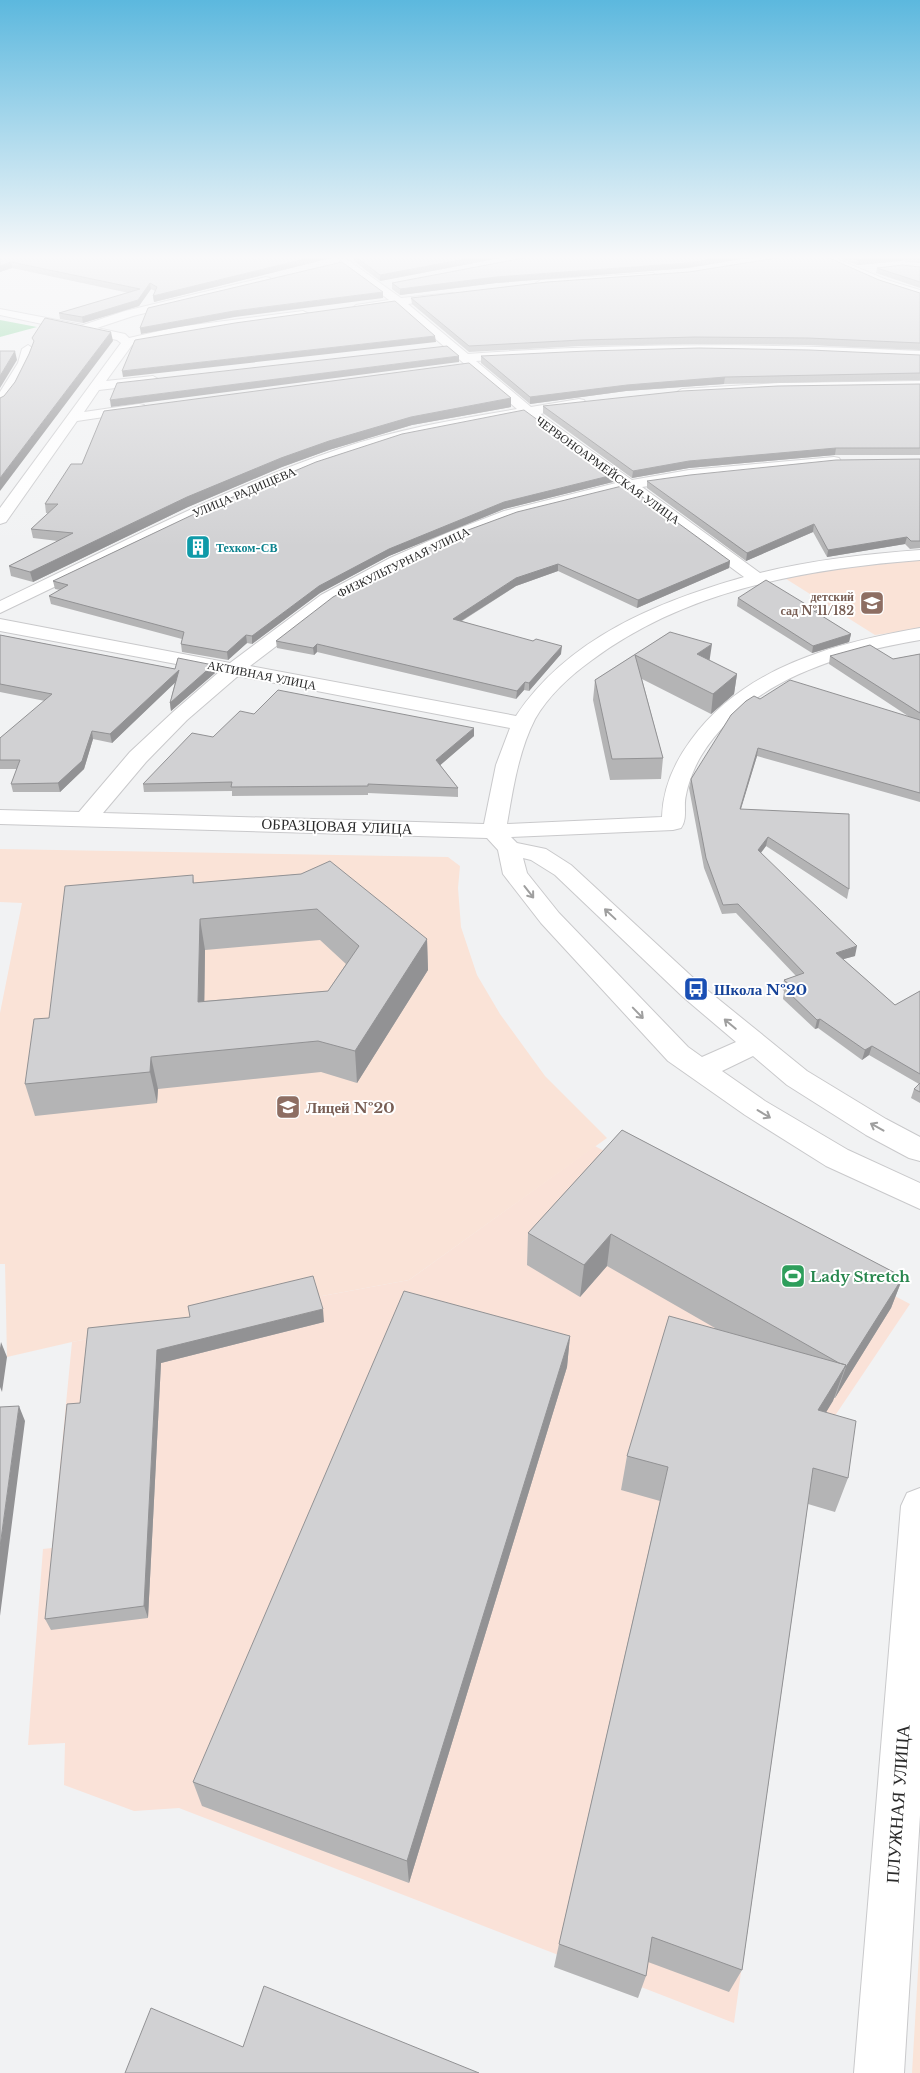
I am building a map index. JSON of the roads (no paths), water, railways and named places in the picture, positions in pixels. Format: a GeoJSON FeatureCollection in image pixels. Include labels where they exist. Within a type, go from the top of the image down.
{"type":"FeatureCollection","features":[{"type":"Feature","properties":{"kind":"street"},"geometry":{"type":"LineString","coordinates":[[0,403],[24,363],[27,354]]}},
{"type":"Feature","properties":{"kind":"street"},"geometry":{"type":"LineString","coordinates":[[0,520],[120,354]]}},
{"type":"Feature","properties":{"kind":"street","name":"ЧЕРВОНОАРМЕЙСКАЯ УЛИЦА"},"geometry":{"type":"LineString","coordinates":[[457,354],[464,363],[526,410],[757,579]]}},
{"type":"Feature","properties":{"kind":"street"},"geometry":{"type":"LineString","coordinates":[[464,363],[521,354]]}},
{"type":"Feature","properties":{"kind":"street"},"geometry":{"type":"LineString","coordinates":[[896,354],[920,355]]}},
{"type":"Feature","properties":{"kind":"street"},"geometry":{"type":"LineString","coordinates":[[95,386],[168,379]]}},
{"type":"Feature","properties":{"kind":"street"},"geometry":{"type":"LineString","coordinates":[[666,394],[780,387],[920,385]]}},
{"type":"Feature","properties":{"kind":"street","name":"УЛИЦА РАДИЩЕВА"},"geometry":{"type":"LineString","coordinates":[[0,608],[227,498],[344,452],[386,439],[446,425],[526,410],[591,401]]}},
{"type":"Feature","properties":{"kind":"street"},"geometry":{"type":"LineString","coordinates":[[74,417],[152,406]]}},
{"type":"Feature","properties":{"kind":"street","name":"ФИЗКУЛЬТУРНАЯ УЛИЦА"},"geometry":{"type":"LineString","coordinates":[[86,819],[138,757],[180,716],[233,670],[327,598],[396,562],[452,536],[510,514],[629,485],[688,475],[770,466],[854,460]]}},
{"type":"Feature","properties":{"kind":"street"},"geometry":{"type":"LineString","coordinates":[[920,556],[860,560],[816,566],[757,579],[690,599],[652,615],[615,635],[584,656],[555,681],[534,706],[524,724],[504,776],[502,840],[515,874],[550,918],[678,1054],[755,1108],[838,1158],[920,1197]]}},
{"type":"Feature","properties":{"kind":"street","name":"АКТИВНАЯ УЛИЦА"},"geometry":{"type":"LineString","coordinates":[[0,625],[524,724]]}},
{"type":"Feature","properties":{"kind":"street","name":"ОБРАЗЦОВАЯ УЛИЦА"},"geometry":{"type":"LineString","coordinates":[[0,817],[86,819],[502,840],[674,823],[675,794],[687,762],[703,735],[728,711],[756,689],[790,670],[826,655],[867,643],[920,634]]}},
{"type":"Feature","properties":{"kind":"street"},"geometry":{"type":"LineString","coordinates":[[502,840],[538,854],[563,870],[692,991],[797,1078],[876,1128],[920,1150]]}},
{"type":"Feature","properties":{"kind":"street"},"geometry":{"type":"LineString","coordinates":[[700,1070],[754,1044]]}},
{"type":"Feature","properties":{"kind":"street","name":"ПЛУЖНАЯ УЛИЦА"},"geometry":{"type":"LineString","coordinates":[[879,2073],[920,1506]]}},
{"type":"Feature","properties":{"kind":"place","name":"Техком-СВ"},"geometry":{"type":"Point","coordinates":[198,547]}},
{"type":"Feature","properties":{"kind":"place","name":"детский сад №11/182"},"geometry":{"type":"Point","coordinates":[872,603]}},
{"type":"Feature","properties":{"kind":"place","name":"Школа №20"},"geometry":{"type":"Point","coordinates":[696,989]}},
{"type":"Feature","properties":{"kind":"place","name":"Лицей №20"},"geometry":{"type":"Point","coordinates":[288,1107]}},
{"type":"Feature","properties":{"kind":"place","name":"Lady Stretch"},"geometry":{"type":"Point","coordinates":[793,1276]}}]}
